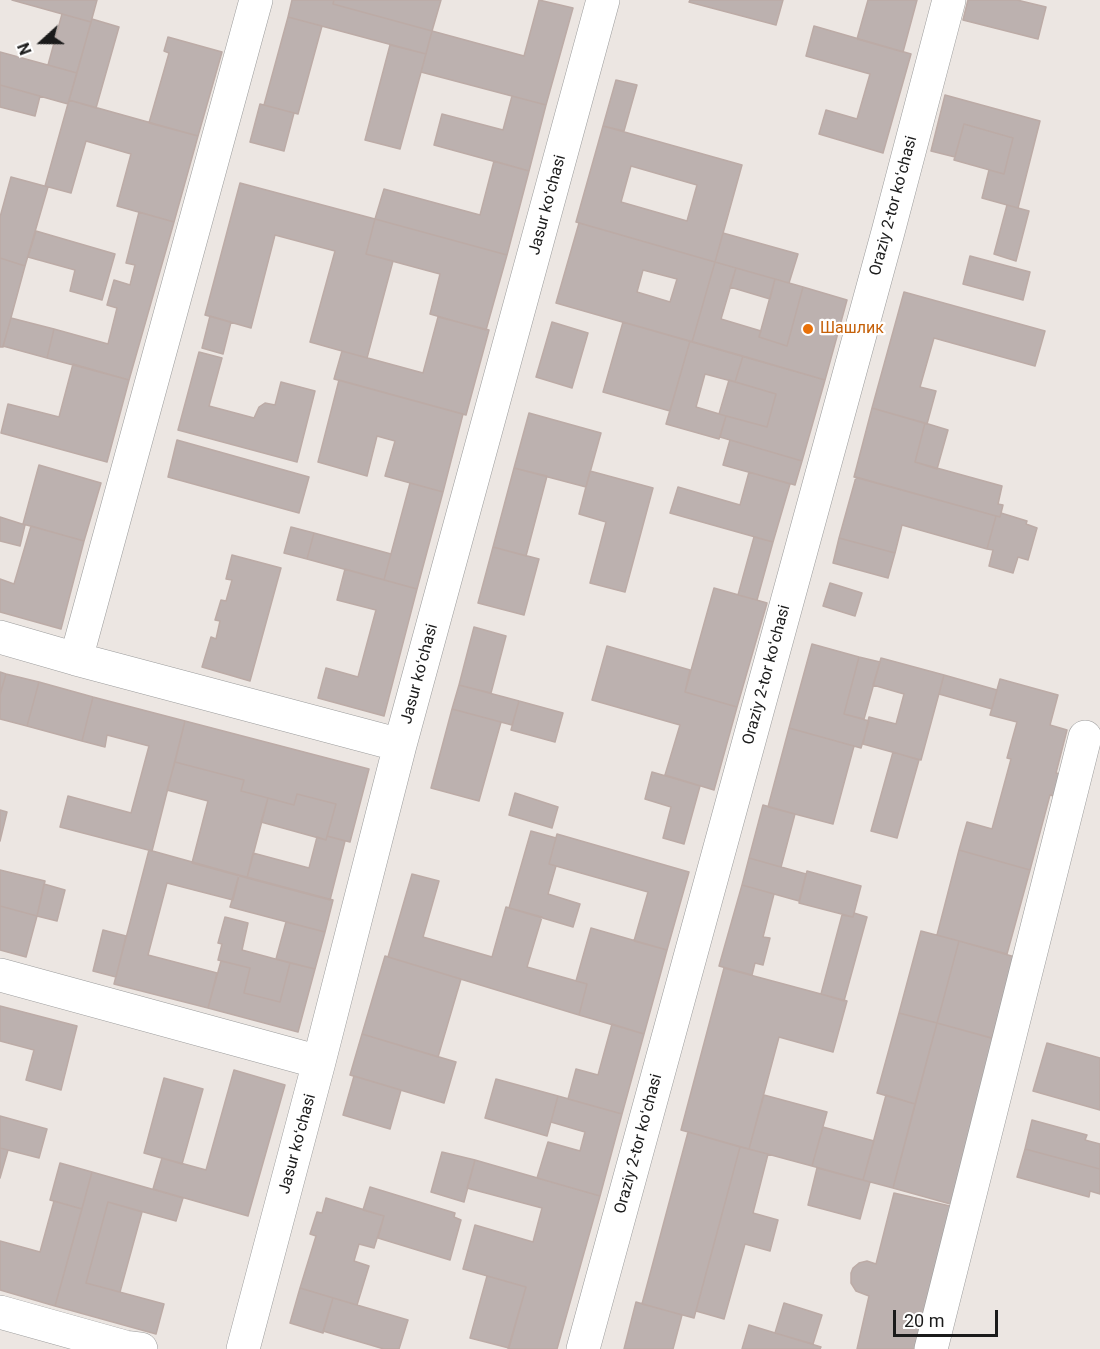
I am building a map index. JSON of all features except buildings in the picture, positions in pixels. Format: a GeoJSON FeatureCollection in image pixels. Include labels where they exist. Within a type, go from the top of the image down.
{"type":"FeatureCollection","features":[{"type":"Feature","properties":{"kind":"street"},"geometry":{"type":"LineString","coordinates":[[76,659],[256,0]]}},
{"type":"Feature","properties":{"kind":"street","name":"Jasur koʻchasi"},"geometry":{"type":"LineString","coordinates":[[243,1349],[400,745],[603,0]]}},
{"type":"Feature","properties":{"kind":"street","name":"Oraziy 2-tor koʻchasi"},"geometry":{"type":"LineString","coordinates":[[583,1349],[888,232],[949,0]]}},
{"type":"Feature","properties":{"kind":"street"},"geometry":{"type":"LineString","coordinates":[[0,637],[400,745]]}},
{"type":"Feature","properties":{"kind":"street"},"geometry":{"type":"LineString","coordinates":[[930,1349],[1085,737]]}},
{"type":"Feature","properties":{"kind":"street"},"geometry":{"type":"LineString","coordinates":[[0,975],[319,1062]]}},
{"type":"Feature","properties":{"kind":"street"},"geometry":{"type":"LineString","coordinates":[[0,1312],[125,1347],[141,1349]]}},
{"type":"Feature","properties":{"kind":"place","name":"Шашлик"},"geometry":{"type":"Point","coordinates":[808,329]}}]}
